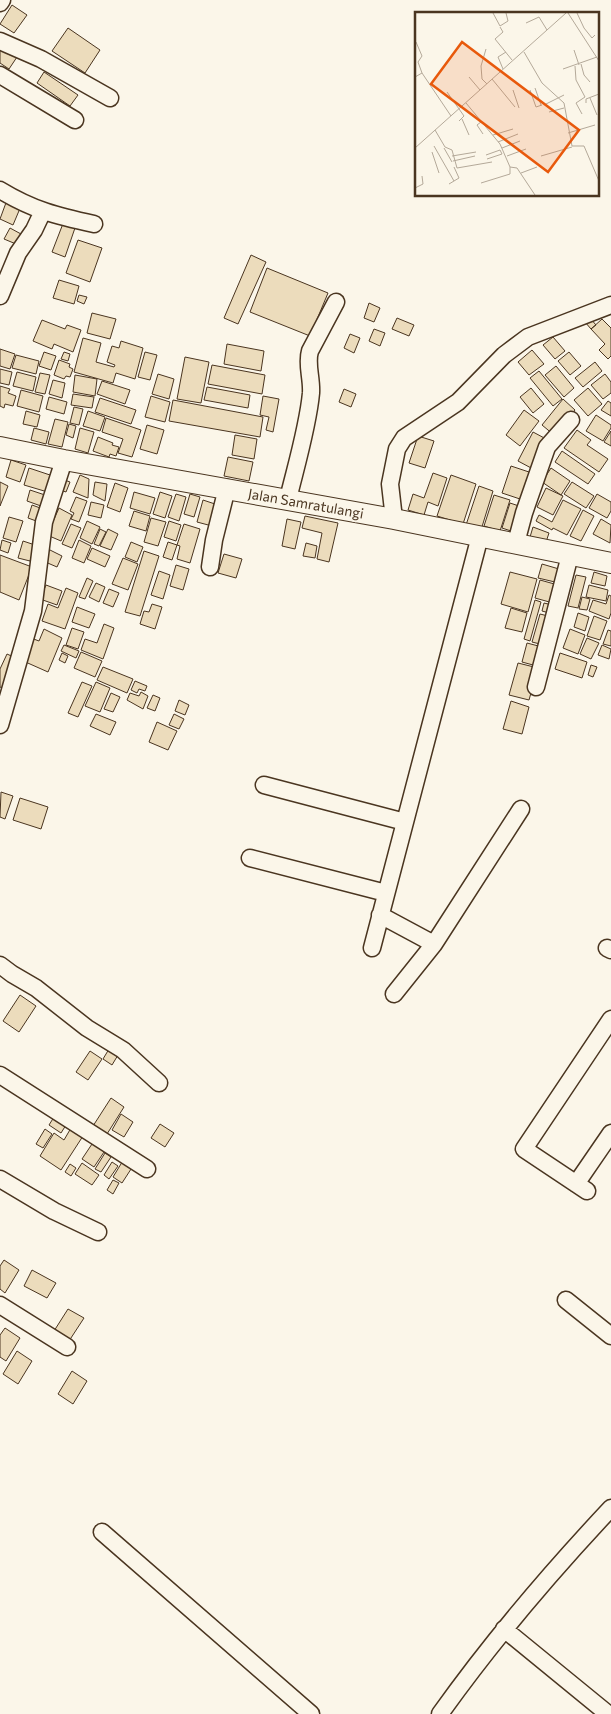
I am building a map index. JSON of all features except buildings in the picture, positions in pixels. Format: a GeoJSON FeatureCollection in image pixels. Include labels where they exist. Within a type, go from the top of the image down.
{"type":"FeatureCollection","features":[{"type":"Feature","properties":{"kind":"main road","name":"Jalan Samratulangi"},"geometry":{"type":"LineString","coordinates":[[0,446],[64,460],[394,519],[611,563]]}},
{"type":"Feature","properties":{"kind":"street"},"geometry":{"type":"LineString","coordinates":[[0,40],[110,98]]}},
{"type":"Feature","properties":{"kind":"street"},"geometry":{"type":"LineString","coordinates":[[0,75],[75,120]]}},
{"type":"Feature","properties":{"kind":"street"},"geometry":{"type":"LineString","coordinates":[[0,190],[24,204],[43,212],[94,224]]}},
{"type":"Feature","properties":{"kind":"street"},"geometry":{"type":"LineString","coordinates":[[0,296],[18,253],[34,230],[43,212]]}},
{"type":"Feature","properties":{"kind":"street"},"geometry":{"type":"LineString","coordinates":[[288,499],[311,393],[311,373],[308,357],[336,302]]}},
{"type":"Feature","properties":{"kind":"street"},"geometry":{"type":"LineString","coordinates":[[394,519],[390,484],[398,449],[404,438],[458,402],[504,355],[528,337],[611,305]]}},
{"type":"Feature","properties":{"kind":"street"},"geometry":{"type":"LineString","coordinates":[[516,543],[524,513],[547,446],[571,420]]}},
{"type":"Feature","properties":{"kind":"street"},"geometry":{"type":"LineString","coordinates":[[0,725],[33,611],[44,522],[64,460]]}},
{"type":"Feature","properties":{"kind":"street"},"geometry":{"type":"LineString","coordinates":[[210,567],[214,540],[227,488]]}},
{"type":"Feature","properties":{"kind":"street"},"geometry":{"type":"LineString","coordinates":[[372,948],[480,536]]}},
{"type":"Feature","properties":{"kind":"street"},"geometry":{"type":"LineString","coordinates":[[536,687],[570,555]]}},
{"type":"Feature","properties":{"kind":"street"},"geometry":{"type":"LineString","coordinates":[[264,785],[405,822]]}},
{"type":"Feature","properties":{"kind":"street"},"geometry":{"type":"LineString","coordinates":[[394,994],[434,944],[521,809]]}},
{"type":"Feature","properties":{"kind":"street"},"geometry":{"type":"LineString","coordinates":[[250,858],[386,893]]}},
{"type":"Feature","properties":{"kind":"street"},"geometry":{"type":"LineString","coordinates":[[380,915],[434,944]]}},
{"type":"Feature","properties":{"kind":"street"},"geometry":{"type":"LineString","coordinates":[[0,964],[12,974],[36,988],[87,1028],[123,1050],[159,1083]]}},
{"type":"Feature","properties":{"kind":"street"},"geometry":{"type":"LineString","coordinates":[[611,1019],[524,1149],[581,1188],[611,1133]]}},
{"type":"Feature","properties":{"kind":"street"},"geometry":{"type":"LineString","coordinates":[[0,1074],[147,1170]]}},
{"type":"Feature","properties":{"kind":"street"},"geometry":{"type":"LineString","coordinates":[[0,1179],[62,1215],[98,1232]]}},
{"type":"Feature","properties":{"kind":"street"},"geometry":{"type":"LineString","coordinates":[[566,1300],[611,1336]]}},
{"type":"Feature","properties":{"kind":"street"},"geometry":{"type":"LineString","coordinates":[[0,1304],[67,1346]]}},
{"type":"Feature","properties":{"kind":"street"},"geometry":{"type":"LineString","coordinates":[[440,1714],[481,1657],[528,1600],[611,1508]]}},
{"type":"Feature","properties":{"kind":"street"},"geometry":{"type":"LineString","coordinates":[[102,1532],[311,1714]]}},
{"type":"Feature","properties":{"kind":"street"},"geometry":{"type":"LineString","coordinates":[[504,1629],[608,1714]]}}]}
